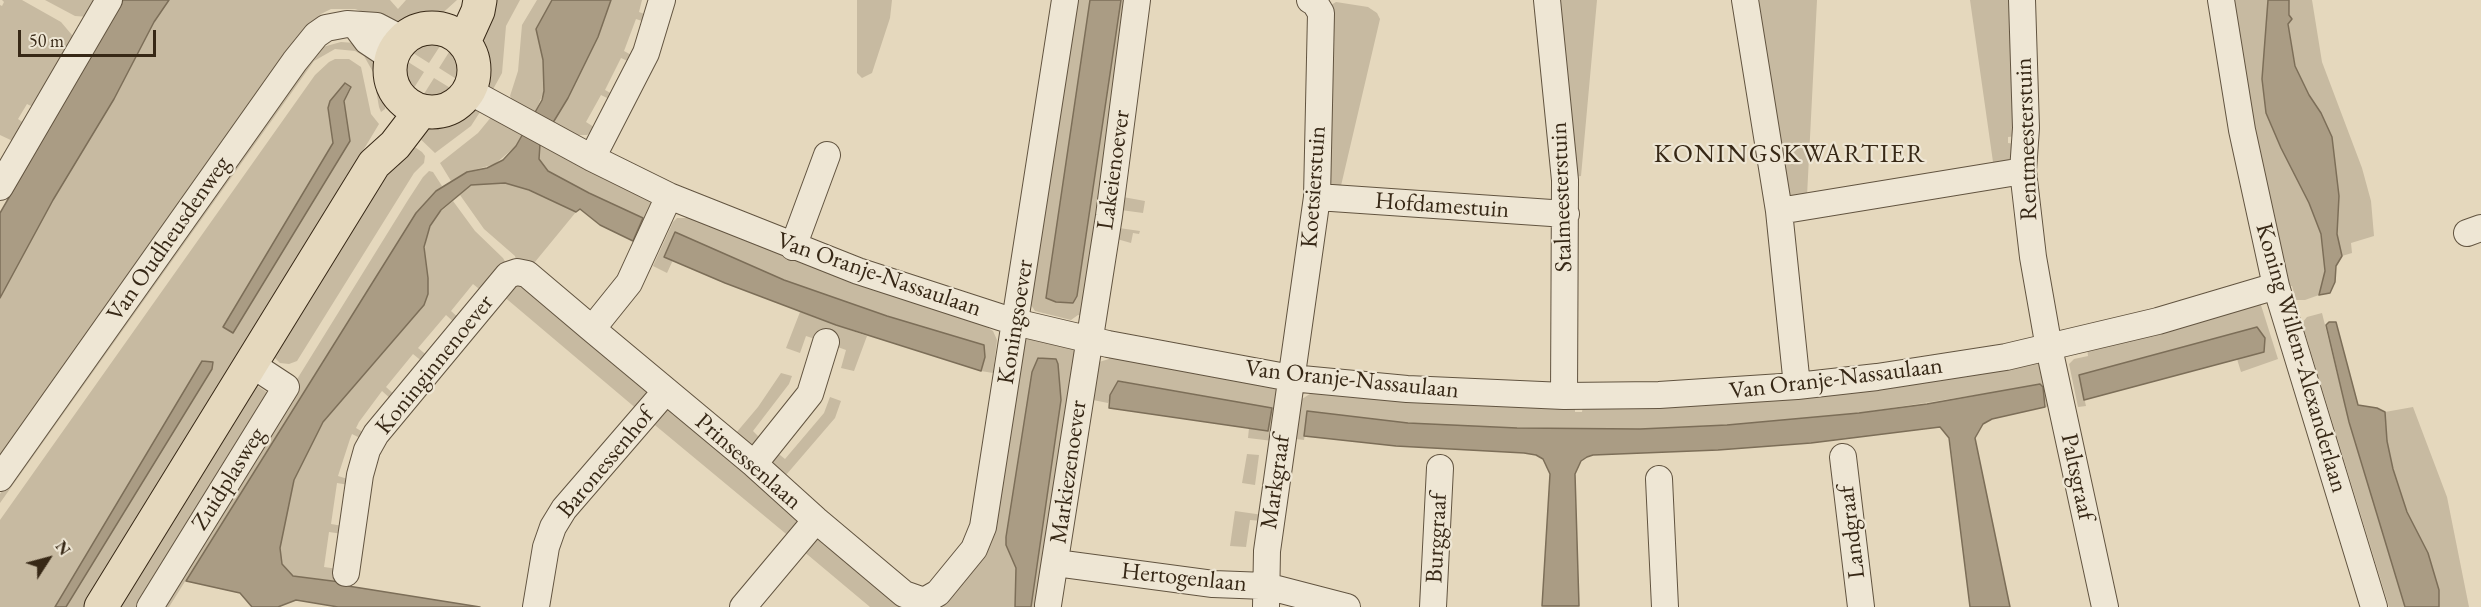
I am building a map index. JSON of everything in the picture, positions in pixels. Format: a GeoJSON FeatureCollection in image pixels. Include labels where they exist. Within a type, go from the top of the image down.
{"type":"FeatureCollection","features":[{"type":"Feature","properties":{"kind":"main road"},"geometry":{"type":"LineString","coordinates":[[453,35],[465,0]]}},
{"type":"Feature","properties":{"kind":"main road"},"geometry":{"type":"LineString","coordinates":[[453,35],[478,11],[480,0]]}},
{"type":"Feature","properties":{"kind":"main road"},"geometry":{"type":"LineString","coordinates":[[421,29],[453,35],[471,53],[474,66],[473,79],[468,91],[460,102],[448,109],[435,112],[410,104],[390,78],[397,48],[421,29]]}},
{"type":"Feature","properties":{"kind":"main road","name":"Zuidplasweg"},"geometry":{"type":"LineString","coordinates":[[101,607],[374,164],[395,145],[410,104]]}},
{"type":"Feature","properties":{"kind":"street"},"geometry":{"type":"LineString","coordinates":[[0,188],[109,0]]}},
{"type":"Feature","properties":{"kind":"street"},"geometry":{"type":"LineString","coordinates":[[592,158],[646,53],[662,0]]}},
{"type":"Feature","properties":{"kind":"street","name":"Koningsoever"},"geometry":{"type":"LineString","coordinates":[[904,594],[924,601],[938,593],[974,549],[983,528],[1065,0]]}},
{"type":"Feature","properties":{"kind":"street","name":"Lakeienoever"},"geometry":{"type":"LineString","coordinates":[[1088,339],[1109,216],[1137,0]]}},
{"type":"Feature","properties":{"kind":"street","name":"Koetsierstuin"},"geometry":{"type":"LineString","coordinates":[[1291,378],[1317,197],[1321,13],[1315,3],[1310,0]]}},
{"type":"Feature","properties":{"kind":"street","name":"Stalmeesterstuin"},"geometry":{"type":"LineString","coordinates":[[1547,0],[1562,139],[1566,214],[1564,396]]}},
{"type":"Feature","properties":{"kind":"street"},"geometry":{"type":"LineString","coordinates":[[1745,0],[1779,211],[1797,387]]}},
{"type":"Feature","properties":{"kind":"street","name":"Rentmeesterstuin"},"geometry":{"type":"LineString","coordinates":[[2022,0],[2026,128],[2023,171],[2033,257],[2049,348]]}},
{"type":"Feature","properties":{"kind":"street","name":"Koning Willem-Alexanderlaan"},"geometry":{"type":"LineString","coordinates":[[2222,0],[2242,130],[2276,286],[2374,607]]}},
{"type":"Feature","properties":{"kind":"street","name":"Van Oudheusdenweg"},"geometry":{"type":"LineString","coordinates":[[0,478],[295,61],[316,36],[326,28],[346,24],[377,26],[397,48]]}},
{"type":"Feature","properties":{"kind":"street","name":"Van Oranje-Nassaulaan"},"geometry":{"type":"LineString","coordinates":[[468,91],[592,158],[669,196],[793,247],[900,286],[1015,322],[1088,339],[1291,378],[1407,389],[1564,396],[1659,395],[1797,387],[1948,367],[2049,348],[2158,321],[2276,286]]}},
{"type":"Feature","properties":{"kind":"street"},"geometry":{"type":"LineString","coordinates":[[793,247],[827,155]]}},
{"type":"Feature","properties":{"kind":"street"},"geometry":{"type":"LineString","coordinates":[[1779,211],[2023,171]]}},
{"type":"Feature","properties":{"kind":"street"},"geometry":{"type":"LineString","coordinates":[[592,329],[628,283],[669,196]]}},
{"type":"Feature","properties":{"kind":"street","name":"Hofdamestuin"},"geometry":{"type":"LineString","coordinates":[[1317,197],[1566,214]]}},
{"type":"Feature","properties":{"kind":"street","name":"Prinsessenlaan"},"geometry":{"type":"LineString","coordinates":[[518,272],[526,274],[754,464],[904,594]]}},
{"type":"Feature","properties":{"kind":"street","name":"Koninginnenoever"},"geometry":{"type":"LineString","coordinates":[[346,573],[360,475],[367,450],[376,435],[508,275],[518,272]]}},
{"type":"Feature","properties":{"kind":"street","name":"Markiezenoever"},"geometry":{"type":"LineString","coordinates":[[1048,604],[1088,339]]}},
{"type":"Feature","properties":{"kind":"street"},"geometry":{"type":"LineString","coordinates":[[754,464],[810,394],[826,342]]}},
{"type":"Feature","properties":{"kind":"street","name":"Paltsgraaf"},"geometry":{"type":"LineString","coordinates":[[2049,348],[2105,607]]}},
{"type":"Feature","properties":{"kind":"street","name":"Zuidplasweg"},"geometry":{"type":"LineString","coordinates":[[150,607],[286,387],[251,364]]}},
{"type":"Feature","properties":{"kind":"street","name":"Markgraaf"},"geometry":{"type":"LineString","coordinates":[[1266,597],[1267,551],[1291,378]]}},
{"type":"Feature","properties":{"kind":"street","name":"Baronessenhof"},"geometry":{"type":"LineString","coordinates":[[536,607],[546,547],[553,527],[564,509],[665,392]]}},
{"type":"Feature","properties":{"kind":"street","name":"Landgraaf"},"geometry":{"type":"LineString","coordinates":[[1843,457],[1861,607]]}},
{"type":"Feature","properties":{"kind":"street","name":"Burggraaf"},"geometry":{"type":"LineString","coordinates":[[1433,607],[1440,468]]}},
{"type":"Feature","properties":{"kind":"street"},"geometry":{"type":"LineString","coordinates":[[1659,479],[1665,607]]}},
{"type":"Feature","properties":{"kind":"street"},"geometry":{"type":"LineString","coordinates":[[743,607],[816,520]]}},
{"type":"Feature","properties":{"kind":"street","name":"Hertogenlaan"},"geometry":{"type":"LineString","coordinates":[[1056,562],[1213,584],[1266,597],[1347,607]]}},
{"type":"Feature","properties":{"kind":"shaded area"},"geometry":{"type":"Polygon","coordinates":[[[2,0],[22,0],[61,22],[72,35],[74,45],[37,109],[27,104],[18,119],[27,125],[17,143],[0,135],[0,5],[2,6],[4,2],[2,0]]]}},
{"type":"Feature","properties":{"kind":"shaded area"},"geometry":{"type":"Polygon","coordinates":[[[45,0],[99,0],[89,17],[75,16],[45,0]]]}},
{"type":"Feature","properties":{"kind":"shaded area"},"geometry":{"type":"Polygon","coordinates":[[[123,0],[169,0],[154,22],[114,99],[53,200],[0,298],[0,213],[123,0]]]}},
{"type":"Feature","properties":{"kind":"shaded area"},"geometry":{"type":"Polygon","coordinates":[[[169,0],[390,0],[398,9],[406,0],[457,0],[437,18],[423,19],[405,25],[355,9],[331,9],[321,14],[297,42],[0,462],[0,298],[53,200],[114,99],[154,22],[169,0]]]}},
{"type":"Feature","properties":{"kind":"shaded area"},"geometry":{"type":"Polygon","coordinates":[[[492,0],[520,0],[506,26],[502,73],[491,93],[483,80],[482,61],[477,45],[492,0]]]}},
{"type":"Feature","properties":{"kind":"shaded area"},"geometry":{"type":"Polygon","coordinates":[[[537,0],[552,0],[536,29],[543,60],[544,91],[535,113],[513,101],[510,96],[518,71],[522,25],[537,0]]]}},
{"type":"Feature","properties":{"kind":"shaded area"},"geometry":{"type":"Polygon","coordinates":[[[552,0],[611,0],[598,37],[568,98],[540,144],[539,159],[548,171],[643,218],[633,241],[600,225],[580,209],[576,212],[529,190],[505,183],[471,185],[441,210],[430,226],[424,247],[428,294],[424,305],[323,422],[294,480],[280,548],[282,564],[293,576],[348,583],[348,586],[480,607],[338,607],[296,600],[278,607],[252,607],[240,593],[186,581],[416,213],[436,191],[467,172],[487,168],[503,160],[516,146],[542,100],[543,60],[536,29],[552,0]]]}},
{"type":"Feature","properties":{"kind":"shaded area"},"geometry":{"type":"Polygon","coordinates":[[[611,0],[642,0],[639,12],[650,16],[648,23],[636,19],[624,51],[635,57],[632,63],[621,58],[605,90],[616,96],[613,101],[601,95],[586,122],[594,127],[592,131],[587,135],[578,135],[553,123],[598,37],[611,0]]]}},
{"type":"Feature","properties":{"kind":"shaded area"},"geometry":{"type":"Polygon","coordinates":[[[857,0],[892,0],[890,18],[872,73],[862,78],[857,73],[857,0]]]}},
{"type":"Feature","properties":{"kind":"shaded area"},"geometry":{"type":"Polygon","coordinates":[[[1071,0],[1090,0],[1046,298],[1056,302],[1073,302],[1077,296],[1121,0],[1131,0],[1084,316],[1078,315],[1071,320],[1035,311],[1031,305],[1032,298],[1027,297],[1071,0]]]}},
{"type":"Feature","properties":{"kind":"shaded area"},"geometry":{"type":"Polygon","coordinates":[[[1090,0],[1121,0],[1077,296],[1073,303],[1056,302],[1046,298],[1090,0]]]}},
{"type":"Feature","properties":{"kind":"shaded area"},"geometry":{"type":"Polygon","coordinates":[[[1559,0],[1597,0],[1581,176],[1573,177],[1559,0]]]}},
{"type":"Feature","properties":{"kind":"shaded area"},"geometry":{"type":"Polygon","coordinates":[[[1753,0],[1817,0],[1807,196],[1788,195],[1753,0]]]}},
{"type":"Feature","properties":{"kind":"shaded area"},"geometry":{"type":"Polygon","coordinates":[[[1970,0],[2013,0],[2017,136],[2008,137],[2008,143],[2016,144],[2014,161],[1994,169],[1970,0]]]}},
{"type":"Feature","properties":{"kind":"shaded area"},"geometry":{"type":"Polygon","coordinates":[[[2232,0],[2268,0],[2266,30],[2309,203],[2321,234],[2325,271],[2319,295],[2305,300],[2296,300],[2292,286],[2286,287],[2265,200],[2232,0]]]}},
{"type":"Feature","properties":{"kind":"shaded area"},"geometry":{"type":"Polygon","coordinates":[[[2268,0],[2289,0],[2289,15],[2292,19],[2288,24],[2295,66],[2332,137],[2339,196],[2337,234],[2342,256],[2336,266],[2335,282],[2330,293],[2319,295],[2325,271],[2321,234],[2309,203],[2266,113],[2262,79],[2268,0]]]}},
{"type":"Feature","properties":{"kind":"shaded area"},"geometry":{"type":"Polygon","coordinates":[[[2289,0],[2312,0],[2322,62],[2362,168],[2371,201],[2374,236],[2351,243],[2352,253],[2342,256],[2337,234],[2339,196],[2332,137],[2295,66],[2288,24],[2289,0]]]}},
{"type":"Feature","properties":{"kind":"shaded area"},"geometry":{"type":"Polygon","coordinates":[[[1336,2],[1368,7],[1377,13],[1380,19],[1340,190],[1328,184],[1331,5],[1336,2]]]}},
{"type":"Feature","properties":{"kind":"shaded area"},"geometry":{"type":"Polygon","coordinates":[[[432,41],[442,43],[429,63],[410,51],[419,44],[432,41]]]}},
{"type":"Feature","properties":{"kind":"shaded area"},"geometry":{"type":"Polygon","coordinates":[[[341,42],[355,43],[374,59],[379,67],[386,94],[385,109],[381,112],[373,72],[364,56],[355,51],[335,49],[314,61],[0,503],[0,494],[299,71],[319,48],[341,42]]]}},
{"type":"Feature","properties":{"kind":"shaded area"},"geometry":{"type":"Polygon","coordinates":[[[451,49],[459,64],[458,80],[439,68],[451,49]]]}},
{"type":"Feature","properties":{"kind":"shaded area"},"geometry":{"type":"Polygon","coordinates":[[[335,59],[349,59],[361,67],[371,114],[379,124],[89,607],[66,607],[212,369],[213,362],[202,361],[55,607],[0,607],[0,520],[315,75],[335,59]],[[351,89],[330,101],[328,108],[333,143],[224,326],[232,332],[350,141],[344,101],[351,89]]]}},
{"type":"Feature","properties":{"kind":"shaded area"},"geometry":{"type":"Polygon","coordinates":[[[405,60],[424,72],[412,91],[404,78],[405,60]]]}},
{"type":"Feature","properties":{"kind":"shaded area"},"geometry":{"type":"Polygon","coordinates":[[[434,78],[452,89],[436,98],[422,97],[434,78]]]}},
{"type":"Feature","properties":{"kind":"shaded area"},"geometry":{"type":"Polygon","coordinates":[[[345,83],[351,87],[344,101],[350,141],[233,333],[223,327],[333,143],[328,108],[330,101],[345,83]]]}},
{"type":"Feature","properties":{"kind":"shaded area"},"geometry":{"type":"Polygon","coordinates":[[[464,110],[479,110],[480,112],[471,126],[435,153],[413,132],[426,122],[449,118],[464,110]]]}},
{"type":"Feature","properties":{"kind":"shaded area"},"geometry":{"type":"Polygon","coordinates":[[[492,116],[524,133],[516,146],[495,164],[467,172],[451,181],[440,163],[478,133],[492,116]]]}},
{"type":"Feature","properties":{"kind":"shaded area"},"geometry":{"type":"Polygon","coordinates":[[[406,141],[422,152],[425,156],[424,163],[414,173],[297,361],[289,364],[280,363],[273,356],[406,141]]]}},
{"type":"Feature","properties":{"kind":"shaded area"},"geometry":{"type":"Polygon","coordinates":[[[540,144],[653,201],[639,244],[633,241],[640,227],[589,193],[548,171],[539,159],[540,144]]]}},
{"type":"Feature","properties":{"kind":"shaded area"},"geometry":{"type":"Polygon","coordinates":[[[429,171],[433,172],[442,186],[416,213],[169,607],[156,607],[408,200],[429,171]]]}},
{"type":"Feature","properties":{"kind":"shaded area"},"geometry":{"type":"Polygon","coordinates":[[[493,182],[517,185],[576,212],[530,268],[517,264],[515,256],[484,229],[460,195],[471,185],[493,182]]]}},
{"type":"Feature","properties":{"kind":"shaded area"},"geometry":{"type":"Polygon","coordinates":[[[1123,197],[1145,201],[1143,213],[1121,210],[1123,197]]]}},
{"type":"Feature","properties":{"kind":"shaded area"},"geometry":{"type":"Polygon","coordinates":[[[453,201],[475,231],[503,258],[508,267],[484,293],[473,284],[451,311],[461,320],[456,324],[446,315],[418,348],[429,357],[424,363],[413,354],[386,387],[396,396],[392,400],[382,391],[359,422],[356,428],[368,435],[364,440],[352,434],[338,476],[351,480],[349,485],[337,483],[331,524],[343,526],[343,534],[329,532],[324,567],[338,569],[335,581],[293,576],[282,564],[280,548],[294,480],[323,422],[424,305],[428,294],[428,278],[424,259],[426,237],[434,217],[453,201]]]}},
{"type":"Feature","properties":{"kind":"shaded area"},"geometry":{"type":"Polygon","coordinates":[[[688,213],[982,324],[993,331],[997,340],[993,373],[981,371],[985,357],[984,345],[887,316],[784,280],[675,233],[664,256],[673,260],[667,273],[653,266],[673,222],[677,218],[686,218],[688,213]]]}},
{"type":"Feature","properties":{"kind":"shaded area"},"geometry":{"type":"Polygon","coordinates":[[[1119,228],[1140,231],[1139,234],[1133,233],[1131,243],[1117,239],[1119,228]]]}},
{"type":"Feature","properties":{"kind":"shaded area"},"geometry":{"type":"Polygon","coordinates":[[[675,232],[784,280],[887,316],[984,345],[985,357],[981,371],[836,325],[664,257],[675,232]]]}},
{"type":"Feature","properties":{"kind":"shaded area"},"geometry":{"type":"Polygon","coordinates":[[[518,282],[647,389],[647,395],[638,410],[502,295],[518,282]]]}},
{"type":"Feature","properties":{"kind":"shaded area"},"geometry":{"type":"Polygon","coordinates":[[[2260,302],[2278,359],[2241,372],[2237,359],[2264,351],[2079,375],[2086,406],[2078,407],[2069,364],[2074,359],[2088,356],[2087,348],[2260,302]]]}},
{"type":"Feature","properties":{"kind":"shaded area"},"geometry":{"type":"Polygon","coordinates":[[[800,312],[867,336],[854,371],[841,368],[846,350],[818,340],[806,336],[800,353],[786,348],[800,312]]]}},
{"type":"Feature","properties":{"kind":"shaded area"},"geometry":{"type":"Polygon","coordinates":[[[2322,313],[2349,422],[2405,607],[2389,607],[2302,323],[2307,317],[2322,313]]]}},
{"type":"Feature","properties":{"kind":"shaded area"},"geometry":{"type":"Polygon","coordinates":[[[2329,322],[2336,322],[2358,405],[2377,408],[2385,412],[2387,441],[2393,469],[2407,512],[2428,553],[2439,590],[2439,607],[2405,607],[2349,422],[2326,325],[2329,322]]]}},
{"type":"Feature","properties":{"kind":"shaded area"},"geometry":{"type":"Polygon","coordinates":[[[2257,327],[2265,338],[2264,352],[2084,400],[2079,375],[2257,327]]]}},
{"type":"Feature","properties":{"kind":"shaded area"},"geometry":{"type":"Polygon","coordinates":[[[1027,335],[1073,347],[1077,354],[1040,607],[1031,607],[1061,400],[1058,364],[1038,358],[1032,373],[1006,537],[1006,545],[1016,568],[1015,607],[931,607],[977,558],[1020,342],[1027,335]]]}},
{"type":"Feature","properties":{"kind":"shaded area"},"geometry":{"type":"Polygon","coordinates":[[[1110,353],[1277,387],[1279,392],[1273,441],[1248,438],[1249,428],[1268,431],[1271,408],[1120,381],[1108,403],[1093,400],[1099,362],[1109,359],[1110,353]]]}},
{"type":"Feature","properties":{"kind":"shaded area"},"geometry":{"type":"Polygon","coordinates":[[[1038,358],[1056,359],[1061,400],[1031,607],[1015,607],[1016,568],[1006,545],[1006,537],[1032,372],[1038,358]]]}},
{"type":"Feature","properties":{"kind":"shaded area"},"geometry":{"type":"Polygon","coordinates":[[[202,361],[213,362],[212,369],[66,607],[55,607],[202,361]]]}},
{"type":"Feature","properties":{"kind":"shaded area"},"geometry":{"type":"Polygon","coordinates":[[[2034,362],[2043,367],[2053,406],[2045,407],[2041,385],[1859,413],[1727,425],[1640,429],[1517,428],[1408,423],[1308,412],[1304,440],[1296,439],[1302,399],[1313,392],[1575,404],[1575,412],[1582,412],[1583,405],[2034,362]]]}},
{"type":"Feature","properties":{"kind":"shaded area"},"geometry":{"type":"Polygon","coordinates":[[[781,373],[792,376],[789,384],[753,431],[762,440],[751,446],[736,433],[758,407],[781,373]]]}},
{"type":"Feature","properties":{"kind":"shaded area"},"geometry":{"type":"Polygon","coordinates":[[[1118,381],[1272,408],[1268,431],[1109,408],[1110,395],[1118,381]]]}},
{"type":"Feature","properties":{"kind":"shaded area"},"geometry":{"type":"Polygon","coordinates":[[[2040,384],[2043,387],[2045,407],[1992,419],[1983,424],[1975,438],[2010,607],[1970,607],[1949,438],[1940,427],[1811,443],[1587,457],[1581,461],[1575,474],[1579,606],[1542,606],[1550,474],[1543,459],[1524,453],[1396,446],[1304,436],[1307,411],[1408,423],[1517,428],[1640,429],[1727,425],[1859,413],[1927,404],[2040,384]]]}},
{"type":"Feature","properties":{"kind":"shaded area"},"geometry":{"type":"Polygon","coordinates":[[[256,385],[268,393],[143,607],[112,607],[256,385]]]}},
{"type":"Feature","properties":{"kind":"shaded area"},"geometry":{"type":"Polygon","coordinates":[[[830,397],[841,401],[835,418],[786,475],[771,462],[775,451],[785,459],[824,413],[830,397]]]}},
{"type":"Feature","properties":{"kind":"shaded area"},"geometry":{"type":"Polygon","coordinates":[[[2413,407],[2447,497],[2469,607],[2439,607],[2439,590],[2428,553],[2407,512],[2393,469],[2387,441],[2385,412],[2413,407]]]}},
{"type":"Feature","properties":{"kind":"shaded area"},"geometry":{"type":"Polygon","coordinates":[[[662,410],[673,410],[797,514],[799,525],[791,538],[650,421],[662,410]]]}},
{"type":"Feature","properties":{"kind":"shaded area"},"geometry":{"type":"Polygon","coordinates":[[[1247,454],[1259,455],[1255,485],[1242,483],[1247,454]]]}},
{"type":"Feature","properties":{"kind":"shaded area"},"geometry":{"type":"Polygon","coordinates":[[[1235,511],[1263,515],[1262,521],[1250,520],[1246,547],[1230,546],[1235,511]]]}},
{"type":"Feature","properties":{"kind":"shaded area"},"geometry":{"type":"Polygon","coordinates":[[[818,537],[917,607],[870,607],[802,550],[818,537]]]}},
{"type":"Feature","properties":{"kind":"district","name":"KONINGSKWARTIER"},"geometry":{"type":"Point","coordinates":[1790,155]}}]}
